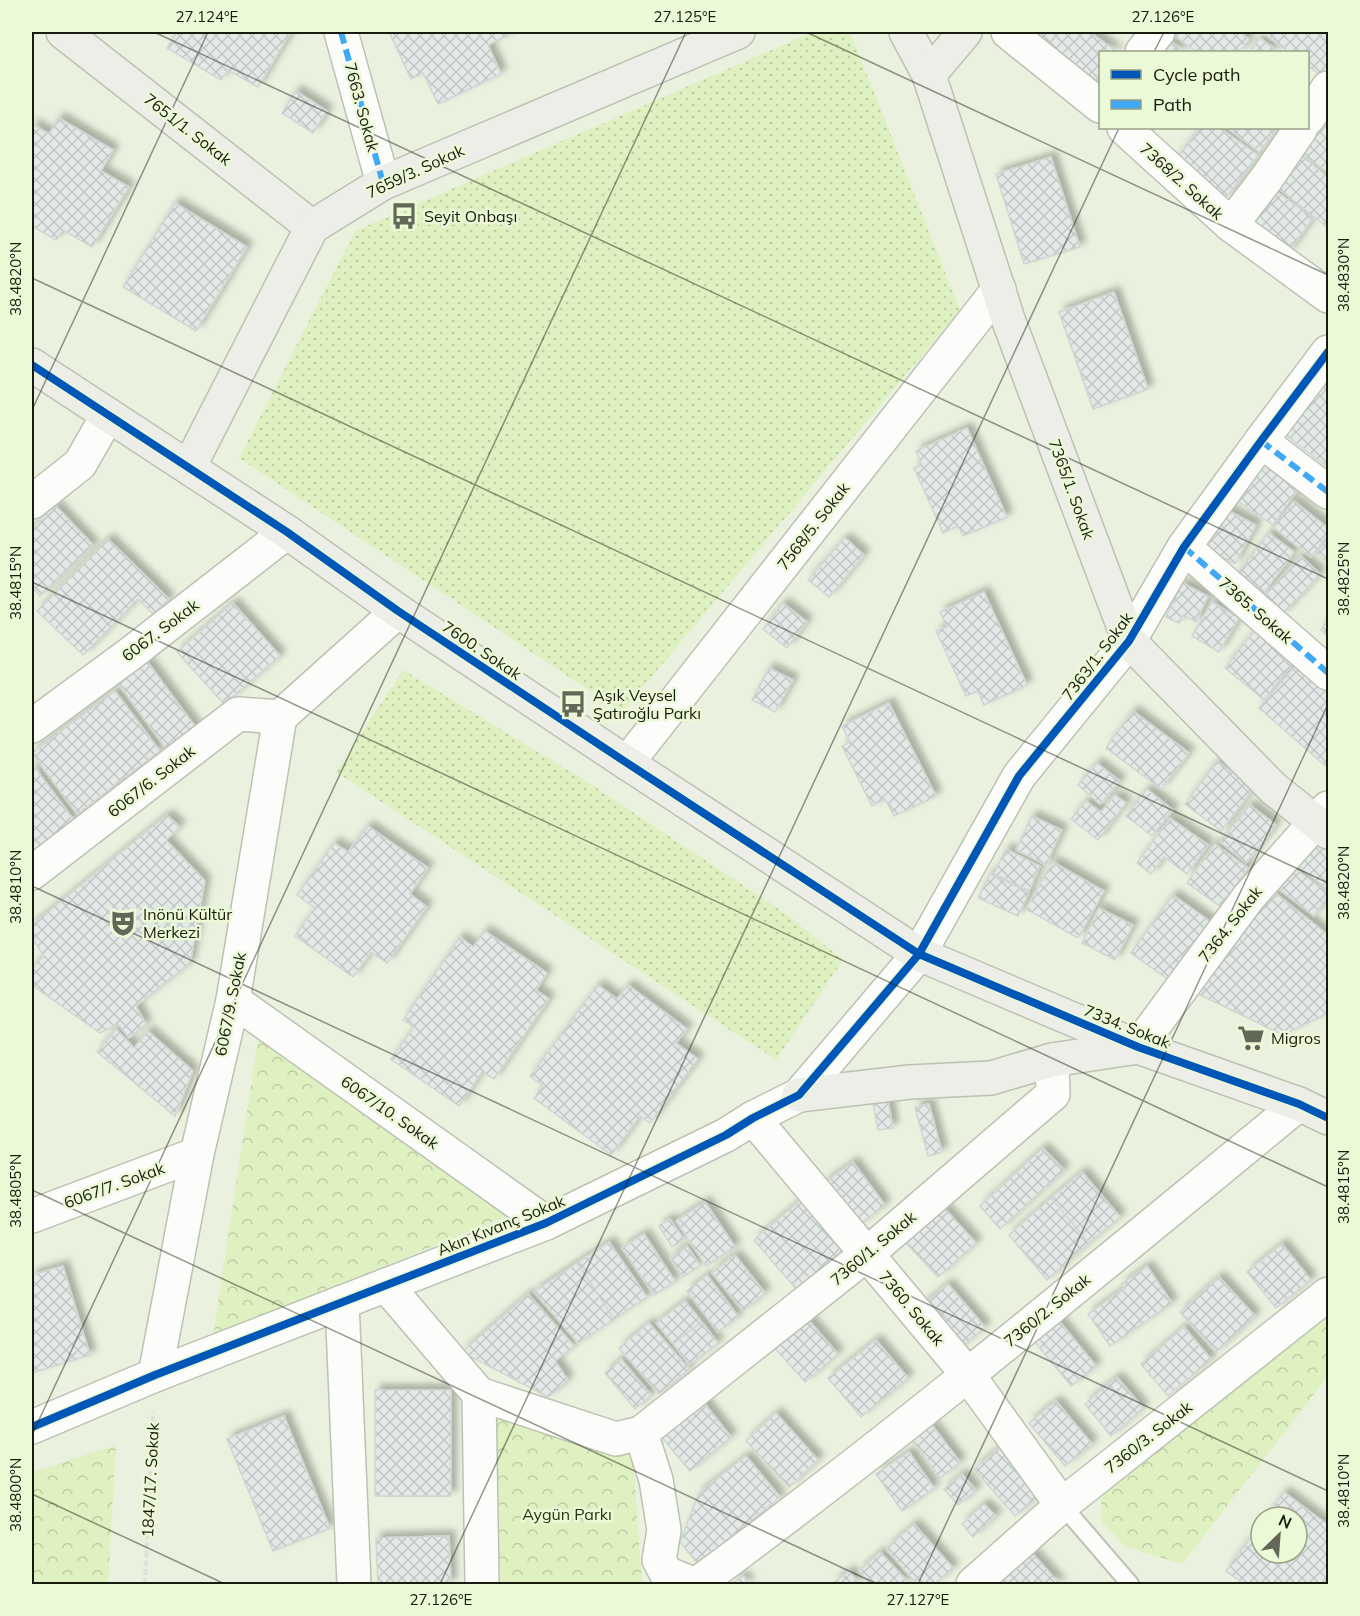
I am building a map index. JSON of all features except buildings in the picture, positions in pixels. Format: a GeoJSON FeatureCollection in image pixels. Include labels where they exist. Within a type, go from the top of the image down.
{"type":"FeatureCollection","features":[{"type":"Feature","properties":{"kind":"street","name":"7651/1. Sokak"},"geometry":{"type":"LineString","coordinates":[[63,32],[312,227]]}},
{"type":"Feature","properties":{"kind":"street","name":"7663. Sokak"},"geometry":{"type":"LineString","coordinates":[[341,32],[383,183]]}},
{"type":"Feature","properties":{"kind":"street","name":"7659/3. Sokak"},"geometry":{"type":"LineString","coordinates":[[312,227],[383,183],[738,32]]}},
{"type":"Feature","properties":{"kind":"street","name":"7365/1. Sokak"},"geometry":{"type":"LineString","coordinates":[[906,32],[929,75],[999,289],[1129,641],[1272,788],[1324,821]]}},
{"type":"Feature","properties":{"kind":"street"},"geometry":{"type":"LineString","coordinates":[[929,75],[965,32]]}},
{"type":"Feature","properties":{"kind":"street"},"geometry":{"type":"LineString","coordinates":[[1008,32],[1099,104]]}},
{"type":"Feature","properties":{"kind":"street"},"geometry":{"type":"LineString","coordinates":[[1143,51],[1158,32]]}},
{"type":"Feature","properties":{"kind":"street","name":"7368/2. Sokak"},"geometry":{"type":"LineString","coordinates":[[1125,129],[1231,225],[1303,129]]}},
{"type":"Feature","properties":{"kind":"street"},"geometry":{"type":"LineString","coordinates":[[1231,225],[1329,296]]}},
{"type":"Feature","properties":{"kind":"street"},"geometry":{"type":"LineString","coordinates":[[189,467],[312,227]]}},
{"type":"Feature","properties":{"kind":"street","name":"7568/5. Sokak"},"geometry":{"type":"LineString","coordinates":[[627,763],[999,289]]}},
{"type":"Feature","properties":{"kind":"street","name":"7363/1. Sokak"},"geometry":{"type":"LineString","coordinates":[[919,954],[1019,776],[1129,641],[1184,547],[1329,352]]}},
{"type":"Feature","properties":{"kind":"street","name":"7600. Sokak"},"geometry":{"type":"LineString","coordinates":[[32,365],[287,532],[398,611],[919,954]]}},
{"type":"Feature","properties":{"kind":"street"},"geometry":{"type":"LineString","coordinates":[[32,502],[80,464],[108,415]]}},
{"type":"Feature","properties":{"kind":"street"},"geometry":{"type":"LineString","coordinates":[[1261,441],[1329,492]]}},
{"type":"Feature","properties":{"kind":"street","name":"6067. Sokak"},"geometry":{"type":"LineString","coordinates":[[32,726],[130,654],[287,532]]}},
{"type":"Feature","properties":{"kind":"street","name":"7365. Sokak"},"geometry":{"type":"LineString","coordinates":[[1184,547],[1329,673]]}},
{"type":"Feature","properties":{"kind":"street"},"geometry":{"type":"LineString","coordinates":[[280,717],[398,611]]}},
{"type":"Feature","properties":{"kind":"street","name":"6067/6. Sokak"},"geometry":{"type":"LineString","coordinates":[[32,873],[238,714],[280,717]]}},
{"type":"Feature","properties":{"kind":"street","name":"6067/9. Sokak"},"geometry":{"type":"LineString","coordinates":[[155,1375],[197,1154],[233,1000],[280,717]]}},
{"type":"Feature","properties":{"kind":"street","name":"7364. Sokak"},"geometry":{"type":"LineString","coordinates":[[1138,1047],[1248,898],[1324,821]]}},
{"type":"Feature","properties":{"kind":"street","name":"7334. Sokak"},"geometry":{"type":"LineString","coordinates":[[919,954],[1138,1047],[1299,1104],[1329,1118]]}},
{"type":"Feature","properties":{"kind":"street","name":"Akın Kıvanç Sokak"},"geometry":{"type":"LineString","coordinates":[[32,1427],[155,1375],[546,1223],[726,1135],[753,1118],[800,1095],[919,954]]}},
{"type":"Feature","properties":{"kind":"street","name":"6067/10. Sokak"},"geometry":{"type":"LineString","coordinates":[[233,1000],[546,1223]]}},
{"type":"Feature","properties":{"kind":"street"},"geometry":{"type":"LineString","coordinates":[[800,1095],[910,1082],[991,1078],[1052,1060],[1138,1047]]}},
{"type":"Feature","properties":{"kind":"street","name":"7360/1. Sokak"},"geometry":{"type":"LineString","coordinates":[[651,1426],[867,1254],[1053,1094],[1052,1060]]}},
{"type":"Feature","properties":{"kind":"street","name":"7360/2. Sokak"},"geometry":{"type":"LineString","coordinates":[[695,1584],[794,1513],[968,1375],[1299,1104]]}},
{"type":"Feature","properties":{"kind":"street","name":"7360. Sokak"},"geometry":{"type":"LineString","coordinates":[[753,1118],[968,1375],[1062,1505]]}},
{"type":"Feature","properties":{"kind":"street","name":"6067/7. Sokak"},"geometry":{"type":"LineString","coordinates":[[32,1215],[197,1154]]}},
{"type":"Feature","properties":{"kind":"street"},"geometry":{"type":"LineString","coordinates":[[386,1285],[479,1394],[616,1439],[651,1426],[664,1530],[659,1560],[666,1573],[695,1584]]}},
{"type":"Feature","properties":{"kind":"street","name":"7360/3. Sokak"},"geometry":{"type":"LineString","coordinates":[[973,1584],[1062,1505],[1329,1294]]}},
{"type":"Feature","properties":{"kind":"street"},"geometry":{"type":"LineString","coordinates":[[342,1302],[354,1584]]}},
{"type":"Feature","properties":{"kind":"street"},"geometry":{"type":"LineString","coordinates":[[479,1394],[482,1584]]}},
{"type":"Feature","properties":{"kind":"lane"},"geometry":{"type":"LineString","coordinates":[[1062,1505],[1130,1584]]}},
{"type":"Feature","properties":{"kind":"green space"},"geometry":{"type":"Polygon","coordinates":[[[813,32],[850,32],[960,310],[622,712],[239,458],[355,231],[813,32]]]}},
{"type":"Feature","properties":{"kind":"green space"},"geometry":{"type":"Polygon","coordinates":[[[403,670],[589,783],[786,914],[843,960],[776,1060],[336,772],[403,670]]]}},
{"type":"Feature","properties":{"kind":"green space"},"geometry":{"type":"Polygon","coordinates":[[[259,1032],[519,1211],[213,1336],[259,1032]]]}},
{"type":"Feature","properties":{"kind":"green space"},"geometry":{"type":"Polygon","coordinates":[[[1328,1318],[1328,1376],[1182,1564],[1126,1547],[1102,1522],[1101,1501],[1107,1483],[1328,1318]]]}},
{"type":"Feature","properties":{"kind":"green space","name":"Aygün Parkı"},"geometry":{"type":"Polygon","coordinates":[[[494,1418],[633,1455],[642,1584],[500,1584],[494,1418]]]}},
{"type":"Feature","properties":{"kind":"green space"},"geometry":{"type":"Polygon","coordinates":[[[116,1445],[108,1584],[32,1584],[32,1472],[116,1445]]]}},
{"type":"Feature","properties":{"kind":"marked path"},"geometry":{"type":"LineString","coordinates":[[341,32],[383,183]]}},
{"type":"Feature","properties":{"kind":"marked path"},"geometry":{"type":"LineString","coordinates":[[1261,441],[1328,492]]}},
{"type":"Feature","properties":{"kind":"marked path"},"geometry":{"type":"LineString","coordinates":[[1184,547],[1328,673]]}},
{"type":"Feature","properties":{"kind":"cycle path"},"geometry":{"type":"LineString","coordinates":[[32,1427],[155,1375],[546,1223],[726,1135],[753,1118],[799,1095],[919,954],[1019,776],[1129,641],[1184,547],[1328,352]]}},
{"type":"Feature","properties":{"kind":"cycle path"},"geometry":{"type":"LineString","coordinates":[[32,365],[287,532],[398,611],[919,954],[1138,1047],[1299,1104],[1328,1118]]}},
{"type":"Feature","properties":{"kind":"place","name":"Seyit Onbaşı"},"geometry":{"type":"Point","coordinates":[404,216]}},
{"type":"Feature","properties":{"kind":"place","name":"Aşık Veysel Şatıroğlu Parkı"},"geometry":{"type":"Point","coordinates":[573,704]}},
{"type":"Feature","properties":{"kind":"place","name":"Inönü Kültür Merkezi"},"geometry":{"type":"Point","coordinates":[123,923]}},
{"type":"Feature","properties":{"kind":"place","name":"Migros"},"geometry":{"type":"Point","coordinates":[1251,1038]}}]}
